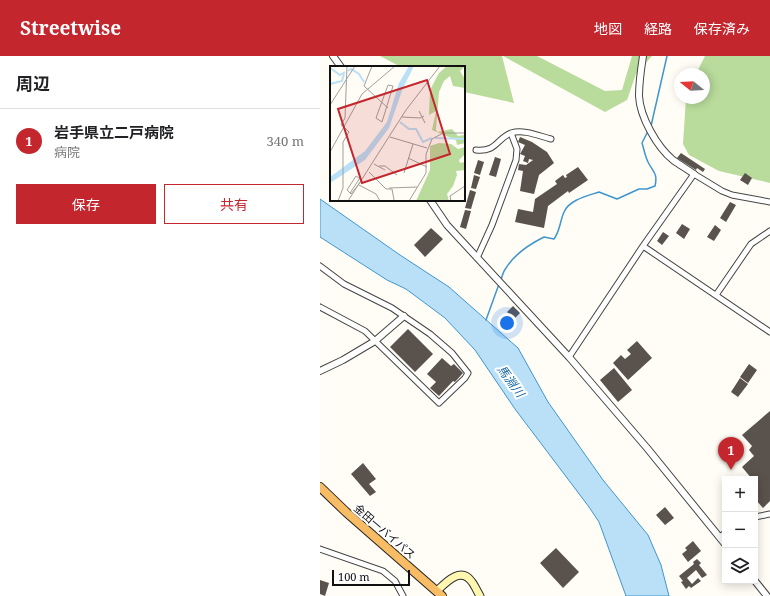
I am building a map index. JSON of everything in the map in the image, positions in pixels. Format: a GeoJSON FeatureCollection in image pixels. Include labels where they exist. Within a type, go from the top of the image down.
{"type":"FeatureCollection","features":[{"type":"Feature","properties":{"kind":"highway","name":"金田一バイパス"},"geometry":{"type":"LineString","coordinates":[[320,487],[437,594]]}},
{"type":"Feature","properties":{"kind":"main road"},"geometry":{"type":"LineString","coordinates":[[437,594],[454,576],[464,575],[471,580],[480,596]]}},
{"type":"Feature","properties":{"kind":"street"},"geometry":{"type":"LineString","coordinates":[[333,56],[340,66]]}},
{"type":"Feature","properties":{"kind":"street"},"geometry":{"type":"LineString","coordinates":[[643,56],[639,97],[643,116],[651,132],[667,154],[673,160],[722,191],[732,195],[770,202]]}},
{"type":"Feature","properties":{"kind":"street"},"geometry":{"type":"LineString","coordinates":[[477,258],[492,225],[516,160],[516,148],[511,133]]}},
{"type":"Feature","properties":{"kind":"street"},"geometry":{"type":"LineString","coordinates":[[476,150],[484,151],[494,147],[511,133],[530,133],[551,139]]}},
{"type":"Feature","properties":{"kind":"street"},"geometry":{"type":"LineString","coordinates":[[569,357],[643,246],[694,174]]}},
{"type":"Feature","properties":{"kind":"street"},"geometry":{"type":"LineString","coordinates":[[431,201],[447,225],[569,357],[647,448],[722,540]]}},
{"type":"Feature","properties":{"kind":"street"},"geometry":{"type":"LineString","coordinates":[[716,295],[751,244],[770,231]]}},
{"type":"Feature","properties":{"kind":"street"},"geometry":{"type":"LineString","coordinates":[[643,246],[770,332]]}},
{"type":"Feature","properties":{"kind":"street"},"geometry":{"type":"LineString","coordinates":[[320,266],[344,284],[392,308],[430,334],[452,353],[468,374],[439,403],[365,331],[320,307]]}},
{"type":"Feature","properties":{"kind":"street"},"geometry":{"type":"LineString","coordinates":[[320,371],[343,360],[374,341],[404,316]]}},
{"type":"Feature","properties":{"kind":"street"},"geometry":{"type":"LineString","coordinates":[[758,516],[770,514]]}},
{"type":"Feature","properties":{"kind":"street"},"geometry":{"type":"LineString","coordinates":[[320,549],[383,571],[395,581],[403,596]]}},
{"type":"Feature","properties":{"kind":"street"},"geometry":{"type":"LineString","coordinates":[[757,584],[767,596]]}},
{"type":"Feature","properties":{"kind":"green space"},"geometry":{"type":"Polygon","coordinates":[[[380,56],[502,56],[514,103],[465,92],[465,66],[399,66],[380,56]]]}},
{"type":"Feature","properties":{"kind":"green space"},"geometry":{"type":"Polygon","coordinates":[[[503,56],[537,56],[605,91],[622,90],[632,56],[652,56],[636,74],[627,100],[605,112],[503,56]]]}},
{"type":"Feature","properties":{"kind":"green space"},"geometry":{"type":"Polygon","coordinates":[[[705,56],[770,56],[770,183],[719,171],[689,155],[683,144],[686,104],[710,104],[710,68],[699,68],[705,56]]]}},
{"type":"Feature","properties":{"kind":"water","name":"馬淵川"},"geometry":{"type":"Polygon","coordinates":[[[320,199],[449,287],[518,348],[548,402],[603,480],[648,535],[661,565],[669,596],[626,596],[599,522],[515,409],[475,350],[445,318],[406,289],[387,280],[320,237],[320,199]]]}},
{"type":"Feature","properties":{"kind":"building"},"geometry":{"type":"Polygon","coordinates":[[[520,137],[532,142],[547,152],[554,163],[539,175],[534,194],[520,191],[523,171],[518,170],[519,164],[526,165],[533,160],[529,159],[528,163],[523,161],[525,156],[520,154],[525,145],[518,142],[520,137]]]}},
{"type":"Feature","properties":{"kind":"building"},"geometry":{"type":"Polygon","coordinates":[[[681,153],[705,169],[703,172],[697,168],[696,170],[677,158],[681,153]]]}},
{"type":"Feature","properties":{"kind":"building"},"geometry":{"type":"Polygon","coordinates":[[[495,157],[501,159],[496,177],[489,175],[495,157]]]}},
{"type":"Feature","properties":{"kind":"building"},"geometry":{"type":"Polygon","coordinates":[[[478,160],[484,162],[480,175],[474,173],[478,160]]]}},
{"type":"Feature","properties":{"kind":"building"},"geometry":{"type":"Polygon","coordinates":[[[578,167],[588,180],[569,193],[568,191],[548,206],[544,228],[515,222],[518,209],[533,212],[535,199],[557,184],[555,181],[563,175],[565,178],[567,177],[566,175],[578,167]]]}},
{"type":"Feature","properties":{"kind":"building"},"geometry":{"type":"Polygon","coordinates":[[[745,173],[752,178],[748,185],[740,180],[745,173]]]}},
{"type":"Feature","properties":{"kind":"building"},"geometry":{"type":"Polygon","coordinates":[[[474,175],[480,177],[476,189],[471,188],[474,175]]]}},
{"type":"Feature","properties":{"kind":"building"},"geometry":{"type":"Polygon","coordinates":[[[470,190],[476,192],[471,209],[465,208],[470,190]]]}},
{"type":"Feature","properties":{"kind":"building"},"geometry":{"type":"Polygon","coordinates":[[[730,202],[736,205],[726,222],[720,218],[730,202]]]}},
{"type":"Feature","properties":{"kind":"building"},"geometry":{"type":"Polygon","coordinates":[[[465,210],[471,211],[466,229],[460,227],[465,210]]]}},
{"type":"Feature","properties":{"kind":"building"},"geometry":{"type":"Polygon","coordinates":[[[682,224],[690,229],[684,239],[676,233],[682,224]]]}},
{"type":"Feature","properties":{"kind":"building"},"geometry":{"type":"Polygon","coordinates":[[[715,225],[721,230],[714,241],[707,237],[715,225]]]}},
{"type":"Feature","properties":{"kind":"building"},"geometry":{"type":"Polygon","coordinates":[[[431,228],[443,239],[425,257],[414,245],[431,228]]]}},
{"type":"Feature","properties":{"kind":"building"},"geometry":{"type":"Polygon","coordinates":[[[663,232],[669,236],[662,245],[657,241],[663,232]]]}},
{"type":"Feature","properties":{"kind":"building"},"geometry":{"type":"Polygon","coordinates":[[[513,306],[520,313],[514,319],[507,312],[513,306]]]}},
{"type":"Feature","properties":{"kind":"building"},"geometry":{"type":"Polygon","coordinates":[[[408,329],[433,354],[415,372],[390,347],[408,329]]]}},
{"type":"Feature","properties":{"kind":"building"},"geometry":{"type":"Polygon","coordinates":[[[637,341],[652,358],[628,380],[613,363],[621,355],[625,359],[631,354],[627,350],[637,341]]]}},
{"type":"Feature","properties":{"kind":"building"},"geometry":{"type":"Polygon","coordinates":[[[442,358],[451,366],[454,364],[463,373],[439,396],[430,388],[436,382],[427,374],[442,358]]]}},
{"type":"Feature","properties":{"kind":"building"},"geometry":{"type":"Polygon","coordinates":[[[749,364],[757,370],[748,383],[740,377],[749,364]]]}},
{"type":"Feature","properties":{"kind":"building"},"geometry":{"type":"Polygon","coordinates":[[[614,368],[632,390],[618,402],[600,380],[614,368]]]}},
{"type":"Feature","properties":{"kind":"building"},"geometry":{"type":"Polygon","coordinates":[[[740,378],[748,384],[738,397],[731,392],[740,378]]]}},
{"type":"Feature","properties":{"kind":"building"},"geometry":{"type":"Polygon","coordinates":[[[770,411],[770,501],[763,508],[758,502],[758,476],[750,476],[742,467],[754,456],[749,450],[752,446],[742,435],[770,411]]]}},
{"type":"Feature","properties":{"kind":"building"},"geometry":{"type":"Polygon","coordinates":[[[363,463],[376,479],[369,484],[376,492],[370,496],[351,474],[363,463]]]}},
{"type":"Feature","properties":{"kind":"building"},"geometry":{"type":"Polygon","coordinates":[[[665,507],[674,518],[665,525],[656,515],[665,507]]]}},
{"type":"Feature","properties":{"kind":"building"},"geometry":{"type":"Polygon","coordinates":[[[693,541],[701,551],[688,562],[682,554],[687,550],[685,548],[693,541]]]}},
{"type":"Feature","properties":{"kind":"building"},"geometry":{"type":"Polygon","coordinates":[[[556,548],[579,572],[563,588],[540,563],[556,548]]]}},
{"type":"Feature","properties":{"kind":"building"},"geometry":{"type":"Polygon","coordinates":[[[697,559],[701,563],[699,565],[707,575],[702,578],[696,570],[687,578],[692,584],[698,578],[701,581],[691,588],[689,586],[686,589],[679,576],[694,564],[693,562],[697,559]]]}},
{"type":"Feature","properties":{"kind":"building"},"geometry":{"type":"Polygon","coordinates":[[[320,580],[329,583],[325,596],[320,594],[320,580]]]}},
{"type":"Feature","properties":{"kind":"waterway"},"geometry":{"type":"LineString","coordinates":[[651,126],[667,56]]}},
{"type":"Feature","properties":{"kind":"waterway"},"geometry":{"type":"LineString","coordinates":[[501,280],[509,263],[523,250],[544,237],[554,239],[558,233],[566,208],[574,201],[599,192],[617,199],[639,189],[647,189],[655,186],[655,175],[647,160],[642,143],[648,131]]}},
{"type":"Feature","properties":{"kind":"waterway"},"geometry":{"type":"LineString","coordinates":[[486,320],[499,284]]}},
{"type":"Feature","properties":{"kind":"place","name":"岩手県立二戸病院"},"geometry":{"type":"Point","coordinates":[731,470]}}]}
